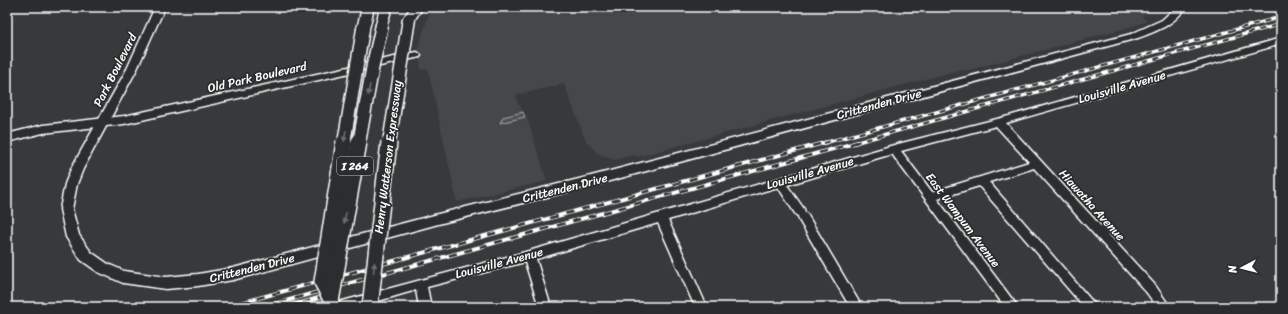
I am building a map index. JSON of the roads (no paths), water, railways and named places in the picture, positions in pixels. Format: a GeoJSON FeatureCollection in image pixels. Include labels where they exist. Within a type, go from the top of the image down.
{"type":"FeatureCollection","features":[{"type":"Feature","properties":{"kind":"highway"},"geometry":{"type":"LineString","coordinates":[[333,304],[322,282],[342,153],[368,7]]}},
{"type":"Feature","properties":{"kind":"highway","name":"I 264"},"geometry":{"type":"LineString","coordinates":[[333,304],[373,65],[386,7]]}},
{"type":"Feature","properties":{"kind":"highway"},"geometry":{"type":"LineString","coordinates":[[410,13],[417,7]]}},
{"type":"Feature","properties":{"kind":"highway","name":"Henry Watterson Expressway"},"geometry":{"type":"LineString","coordinates":[[370,307],[383,184],[397,86],[410,13]]}},
{"type":"Feature","properties":{"kind":"main road","name":"Park Boulevard"},"geometry":{"type":"LineString","coordinates":[[104,122],[132,69],[160,7]]}},
{"type":"Feature","properties":{"kind":"main road","name":"Crittenden Drive"},"geometry":{"type":"LineString","coordinates":[[104,122],[71,184],[66,209],[73,237],[86,256],[103,268],[123,277],[166,283],[198,280],[233,274],[442,218],[591,181],[1134,36],[1157,28],[1168,22],[1175,16],[1181,7]]}},
{"type":"Feature","properties":{"kind":"street","name":"Louisville Avenue"},"geometry":{"type":"LineString","coordinates":[[333,304],[421,284],[530,256],[894,149],[1281,41]]}},
{"type":"Feature","properties":{"kind":"street","name":"Old Park Boulevard"},"geometry":{"type":"LineString","coordinates":[[104,122],[124,120],[303,79],[417,55]]}},
{"type":"Feature","properties":{"kind":"street","name":"Hiawatha Avenue"},"geometry":{"type":"LineString","coordinates":[[998,121],[1151,289],[1164,307]]}},
{"type":"Feature","properties":{"kind":"street","name":"Park Boulevard"},"geometry":{"type":"LineString","coordinates":[[7,138],[43,129],[104,122]]}},
{"type":"Feature","properties":{"kind":"street","name":"East Wampum Avenue"},"geometry":{"type":"LineString","coordinates":[[894,149],[1012,307]]}},
{"type":"Feature","properties":{"kind":"street"},"geometry":{"type":"LineString","coordinates":[[930,197],[982,182],[1037,163]]}},
{"type":"Feature","properties":{"kind":"street"},"geometry":{"type":"LineString","coordinates":[[780,182],[802,215],[856,307]]}},
{"type":"Feature","properties":{"kind":"street"},"geometry":{"type":"LineString","coordinates":[[982,182],[1091,307]]}},
{"type":"Feature","properties":{"kind":"street"},"geometry":{"type":"LineString","coordinates":[[661,217],[701,307]]}},
{"type":"Feature","properties":{"kind":"street"},"geometry":{"type":"LineString","coordinates":[[530,256],[545,307]]}},
{"type":"Feature","properties":{"kind":"street"},"geometry":{"type":"LineString","coordinates":[[421,284],[425,307]]}},
{"type":"Feature","properties":{"kind":"railway"},"geometry":{"type":"LineString","coordinates":[[824,143],[1281,17]]}},
{"type":"Feature","properties":{"kind":"railway"},"geometry":{"type":"LineString","coordinates":[[854,143],[1281,24]]}},
{"type":"Feature","properties":{"kind":"railway"},"geometry":{"type":"LineString","coordinates":[[226,307],[827,142]]}},
{"type":"Feature","properties":{"kind":"railway"},"geometry":{"type":"LineString","coordinates":[[264,307],[858,142]]}},
{"type":"Feature","properties":{"kind":"railway"},"geometry":{"type":"LineString","coordinates":[[287,307],[329,295]]}}]}
